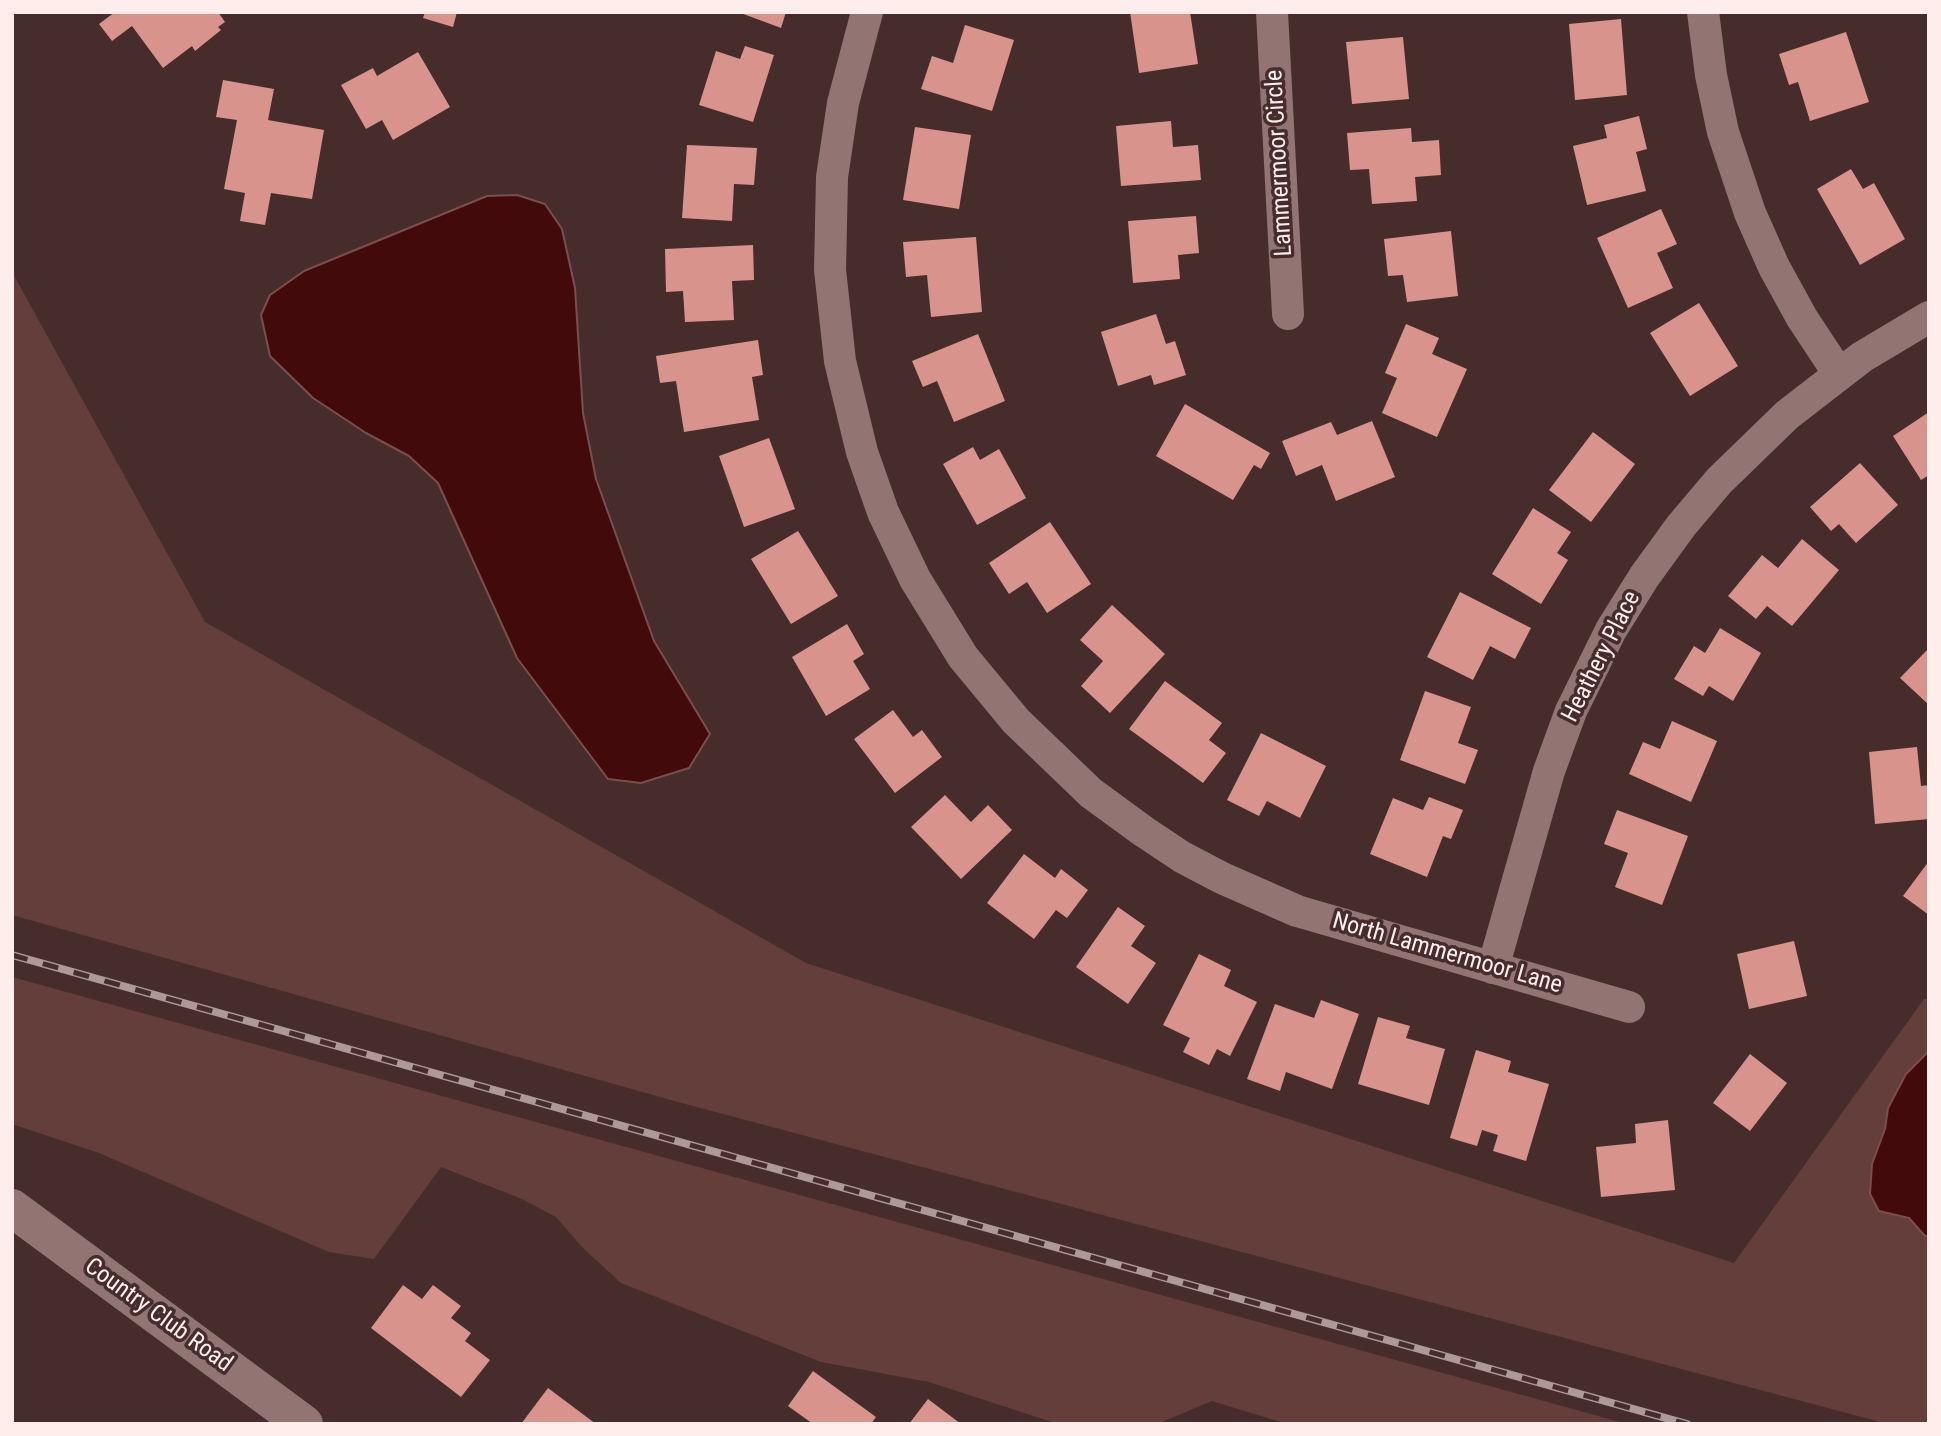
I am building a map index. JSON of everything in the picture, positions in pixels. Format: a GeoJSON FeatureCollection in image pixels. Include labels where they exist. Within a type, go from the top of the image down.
{"type":"FeatureCollection","features":[{"type":"Feature","properties":{"kind":"main road","name":"Country Club Road"},"geometry":{"type":"LineString","coordinates":[[12,1208],[304,1424]]}},
{"type":"Feature","properties":{"kind":"street","name":"North Lammermoor Lane"},"geometry":{"type":"LineString","coordinates":[[867,12],[848,76],[835,149],[830,270],[836,334],[847,398],[867,469],[894,538],[924,595],[963,657],[1004,709],[1044,751],[1091,793],[1182,857],[1297,911],[1629,1007]]}},
{"type":"Feature","properties":{"kind":"street","name":"Lammermoor Circle"},"geometry":{"type":"LineString","coordinates":[[1272,12],[1289,314]]}},
{"type":"Feature","properties":{"kind":"street"},"geometry":{"type":"LineString","coordinates":[[1703,12],[1723,132],[1750,213],[1782,283],[1839,374]]}},
{"type":"Feature","properties":{"kind":"street","name":"Heathery Place"},"geometry":{"type":"LineString","coordinates":[[1493,968],[1549,771],[1571,711],[1611,630],[1644,577],[1681,526],[1719,481],[1787,415],[1888,340],[1929,317]]}},
{"type":"Feature","properties":{"kind":"shaded area"},"geometry":{"type":"Polygon","coordinates":[[[517,195],[545,204],[562,229],[575,288],[583,413],[596,479],[654,641],[710,734],[689,768],[641,783],[608,779],[517,658],[438,483],[409,456],[366,433],[313,398],[270,356],[261,315],[270,295],[304,271],[487,196],[517,195]]]}},
{"type":"Feature","properties":{"kind":"shaded area"},"geometry":{"type":"Polygon","coordinates":[[[12,272],[205,622],[806,963],[1734,1263],[1924,999],[1929,999],[1929,1424],[1888,1424],[678,1102],[12,915],[12,272]]]}},
{"type":"Feature","properties":{"kind":"shaded area"},"geometry":{"type":"Polygon","coordinates":[[[12,977],[1627,1424],[1287,1424],[1212,1401],[1157,1424],[1058,1424],[929,1382],[821,1362],[621,1283],[582,1247],[556,1217],[522,1199],[441,1167],[374,1259],[329,1252],[99,1153],[12,1124],[12,977]]]}},
{"type":"Feature","properties":{"kind":"shaded area"},"geometry":{"type":"Polygon","coordinates":[[[1929,1051],[1929,1237],[1909,1218],[1879,1211],[1870,1194],[1872,1164],[1885,1129],[1888,1108],[1906,1074],[1929,1051]]]}},
{"type":"Feature","properties":{"kind":"building"},"geometry":{"type":"Polygon","coordinates":[[[115,12],[218,12],[225,22],[218,27],[221,30],[195,51],[192,46],[163,68],[132,26],[112,41],[99,24],[115,12]]]}},
{"type":"Feature","properties":{"kind":"building"},"geometry":{"type":"Polygon","coordinates":[[[425,12],[457,12],[453,27],[423,18],[425,12]]]}},
{"type":"Feature","properties":{"kind":"building"},"geometry":{"type":"Polygon","coordinates":[[[738,12],[786,12],[781,28],[738,12]]]}},
{"type":"Feature","properties":{"kind":"building"},"geometry":{"type":"Polygon","coordinates":[[[1130,12],[1190,12],[1198,64],[1139,73],[1130,12]]]}},
{"type":"Feature","properties":{"kind":"building"},"geometry":{"type":"Polygon","coordinates":[[[1621,19],[1627,95],[1575,100],[1569,24],[1621,19]]]}},
{"type":"Feature","properties":{"kind":"building"},"geometry":{"type":"Polygon","coordinates":[[[965,25],[1014,40],[992,111],[921,89],[932,56],[953,63],[965,25]]]}},
{"type":"Feature","properties":{"kind":"building"},"geometry":{"type":"Polygon","coordinates":[[[1846,32],[1869,102],[1810,121],[1798,82],[1789,85],[1779,54],[1846,32]]]}},
{"type":"Feature","properties":{"kind":"building"},"geometry":{"type":"Polygon","coordinates":[[[1403,37],[1409,99],[1352,104],[1346,42],[1403,37]]]}},
{"type":"Feature","properties":{"kind":"building"},"geometry":{"type":"Polygon","coordinates":[[[745,46],[774,55],[753,122],[699,105],[716,51],[740,59],[745,46]]]}},
{"type":"Feature","properties":{"kind":"building"},"geometry":{"type":"Polygon","coordinates":[[[418,52],[450,107],[393,140],[382,120],[366,129],[341,85],[373,68],[377,76],[418,52]]]}},
{"type":"Feature","properties":{"kind":"building"},"geometry":{"type":"Polygon","coordinates":[[[223,80],[274,89],[268,120],[324,130],[312,199],[271,193],[265,225],[240,221],[245,193],[224,189],[237,120],[216,117],[223,80]]]}},
{"type":"Feature","properties":{"kind":"building"},"geometry":{"type":"Polygon","coordinates":[[[1639,116],[1647,149],[1636,152],[1646,191],[1587,205],[1573,146],[1607,138],[1604,125],[1639,116]]]}},
{"type":"Feature","properties":{"kind":"building"},"geometry":{"type":"Polygon","coordinates":[[[1171,121],[1173,147],[1198,145],[1201,180],[1121,186],[1116,126],[1171,121]]]}},
{"type":"Feature","properties":{"kind":"building"},"geometry":{"type":"Polygon","coordinates":[[[915,127],[971,135],[959,209],[903,200],[915,127]]]}},
{"type":"Feature","properties":{"kind":"building"},"geometry":{"type":"Polygon","coordinates":[[[1411,128],[1412,142],[1439,140],[1441,175],[1415,177],[1417,201],[1372,204],[1369,169],[1350,170],[1347,133],[1411,128]]]}},
{"type":"Feature","properties":{"kind":"building"},"geometry":{"type":"Polygon","coordinates":[[[687,145],[757,148],[754,185],[734,184],[732,221],[682,218],[687,145]]]}},
{"type":"Feature","properties":{"kind":"building"},"geometry":{"type":"Polygon","coordinates":[[[1851,169],[1863,189],[1874,183],[1905,239],[1860,265],[1817,189],[1851,169]]]}},
{"type":"Feature","properties":{"kind":"building"},"geometry":{"type":"Polygon","coordinates":[[[1661,209],[1677,244],[1657,253],[1673,288],[1628,308],[1597,238],[1661,209]]]}},
{"type":"Feature","properties":{"kind":"building"},"geometry":{"type":"Polygon","coordinates":[[[1196,216],[1199,253],[1178,255],[1180,279],[1133,283],[1128,221],[1196,216]]]}},
{"type":"Feature","properties":{"kind":"building"},"geometry":{"type":"Polygon","coordinates":[[[1451,231],[1458,296],[1407,302],[1403,275],[1388,276],[1384,239],[1451,231]]]}},
{"type":"Feature","properties":{"kind":"building"},"geometry":{"type":"Polygon","coordinates":[[[976,237],[982,312],[931,317],[927,275],[906,277],[903,242],[976,237]]]}},
{"type":"Feature","properties":{"kind":"building"},"geometry":{"type":"Polygon","coordinates":[[[753,245],[754,280],[732,281],[734,320],[685,322],[683,291],[666,292],[665,249],[753,245]]]}},
{"type":"Feature","properties":{"kind":"building"},"geometry":{"type":"Polygon","coordinates":[[[1699,303],[1738,366],[1690,396],[1650,333],[1699,303]]]}},
{"type":"Feature","properties":{"kind":"building"},"geometry":{"type":"Polygon","coordinates":[[[1156,314],[1166,344],[1175,341],[1186,375],[1154,385],[1151,375],[1118,386],[1101,332],[1156,314]]]}},
{"type":"Feature","properties":{"kind":"building"},"geometry":{"type":"Polygon","coordinates":[[[1406,324],[1439,338],[1432,354],[1467,369],[1437,437],[1382,413],[1397,378],[1385,373],[1406,324]]]}},
{"type":"Feature","properties":{"kind":"building"},"geometry":{"type":"Polygon","coordinates":[[[978,334],[1005,401],[954,422],[937,381],[923,387],[912,361],[978,334]]]}},
{"type":"Feature","properties":{"kind":"building"},"geometry":{"type":"Polygon","coordinates":[[[758,340],[763,375],[752,377],[759,420],[684,432],[676,381],[660,383],[656,356],[758,340]]]}},
{"type":"Feature","properties":{"kind":"building"},"geometry":{"type":"Polygon","coordinates":[[[1185,404],[1270,453],[1261,469],[1254,465],[1233,500],[1156,456],[1185,404]]]}},
{"type":"Feature","properties":{"kind":"building"},"geometry":{"type":"Polygon","coordinates":[[[1929,412],[1929,475],[1921,480],[1893,436],[1929,412]]]}},
{"type":"Feature","properties":{"kind":"building"},"geometry":{"type":"Polygon","coordinates":[[[1372,421],[1395,477],[1336,501],[1322,465],[1296,476],[1282,441],[1331,422],[1337,435],[1372,421]]]}},
{"type":"Feature","properties":{"kind":"building"},"geometry":{"type":"Polygon","coordinates":[[[1593,432],[1635,464],[1591,522],[1549,490],[1593,432]]]}},
{"type":"Feature","properties":{"kind":"building"},"geometry":{"type":"Polygon","coordinates":[[[769,438],[795,509],[744,527],[719,456],[769,438]]]}},
{"type":"Feature","properties":{"kind":"building"},"geometry":{"type":"Polygon","coordinates":[[[973,447],[980,460],[999,449],[1026,498],[977,525],[943,464],[973,447]]]}},
{"type":"Feature","properties":{"kind":"building"},"geometry":{"type":"Polygon","coordinates":[[[1860,463],[1898,505],[1856,543],[1839,524],[1831,531],[1810,507],[1860,463]]]}},
{"type":"Feature","properties":{"kind":"building"},"geometry":{"type":"Polygon","coordinates":[[[1533,508],[1571,532],[1557,553],[1568,560],[1541,604],[1492,574],[1533,508]]]}},
{"type":"Feature","properties":{"kind":"building"},"geometry":{"type":"Polygon","coordinates":[[[1050,522],[1091,584],[1047,613],[1027,582],[1009,594],[989,563],[1050,522]]]}},
{"type":"Feature","properties":{"kind":"building"},"geometry":{"type":"Polygon","coordinates":[[[798,531],[838,596],[791,624],[751,559],[798,531]]]}},
{"type":"Feature","properties":{"kind":"building"},"geometry":{"type":"Polygon","coordinates":[[[1802,539],[1839,570],[1792,626],[1767,606],[1756,619],[1728,596],[1762,555],[1778,568],[1802,539]]]}},
{"type":"Feature","properties":{"kind":"building"},"geometry":{"type":"Polygon","coordinates":[[[1460,592],[1531,628],[1515,659],[1490,646],[1473,680],[1427,657],[1460,592]]]}},
{"type":"Feature","properties":{"kind":"building"},"geometry":{"type":"Polygon","coordinates":[[[1112,605],[1165,654],[1110,713],[1081,686],[1103,661],[1080,640],[1112,605]]]}},
{"type":"Feature","properties":{"kind":"building"},"geometry":{"type":"Polygon","coordinates":[[[847,624],[864,654],[853,661],[870,689],[826,716],[792,657],[847,624]]]}},
{"type":"Feature","properties":{"kind":"building"},"geometry":{"type":"Polygon","coordinates":[[[1720,628],[1761,653],[1733,701],[1709,686],[1703,696],[1674,679],[1694,646],[1705,653],[1720,628]]]}},
{"type":"Feature","properties":{"kind":"building"},"geometry":{"type":"Polygon","coordinates":[[[1929,648],[1929,705],[1900,678],[1929,648]]]}},
{"type":"Feature","properties":{"kind":"building"},"geometry":{"type":"Polygon","coordinates":[[[1165,681],[1222,723],[1209,740],[1226,753],[1203,783],[1129,729],[1165,681]]]}},
{"type":"Feature","properties":{"kind":"building"},"geometry":{"type":"Polygon","coordinates":[[[1425,691],[1471,707],[1458,743],[1478,750],[1465,784],[1400,760],[1425,691]]]}},
{"type":"Feature","properties":{"kind":"building"},"geometry":{"type":"Polygon","coordinates":[[[893,710],[913,737],[922,730],[942,757],[895,793],[854,739],[893,710]]]}},
{"type":"Feature","properties":{"kind":"building"},"geometry":{"type":"Polygon","coordinates":[[[1672,721],[1717,741],[1691,802],[1629,774],[1643,742],[1660,749],[1672,721]]]}},
{"type":"Feature","properties":{"kind":"building"},"geometry":{"type":"Polygon","coordinates":[[[1261,733],[1326,766],[1300,818],[1267,801],[1259,816],[1227,800],[1261,733]]]}},
{"type":"Feature","properties":{"kind":"building"},"geometry":{"type":"Polygon","coordinates":[[[1917,747],[1921,786],[1929,785],[1929,819],[1875,824],[1869,752],[1917,747]]]}},
{"type":"Feature","properties":{"kind":"building"},"geometry":{"type":"Polygon","coordinates":[[[945,795],[971,822],[988,805],[1012,830],[961,879],[911,827],[945,795]]]}},
{"type":"Feature","properties":{"kind":"building"},"geometry":{"type":"Polygon","coordinates":[[[1429,797],[1463,810],[1451,839],[1443,836],[1427,877],[1370,854],[1393,798],[1423,810],[1429,797]]]}},
{"type":"Feature","properties":{"kind":"building"},"geometry":{"type":"Polygon","coordinates":[[[1617,810],[1688,836],[1662,905],[1615,887],[1628,853],[1604,844],[1617,810]]]}},
{"type":"Feature","properties":{"kind":"building"},"geometry":{"type":"Polygon","coordinates":[[[1024,854],[1055,878],[1061,869],[1088,890],[1067,918],[1056,910],[1034,939],[987,903],[1024,854]]]}},
{"type":"Feature","properties":{"kind":"building"},"geometry":{"type":"Polygon","coordinates":[[[1929,861],[1929,915],[1903,896],[1929,861]]]}},
{"type":"Feature","properties":{"kind":"building"},"geometry":{"type":"Polygon","coordinates":[[[1118,907],[1145,926],[1131,946],[1156,963],[1128,1004],[1076,967],[1118,907]]]}},
{"type":"Feature","properties":{"kind":"building"},"geometry":{"type":"Polygon","coordinates":[[[1794,941],[1807,996],[1749,1009],[1737,954],[1794,941]]]}},
{"type":"Feature","properties":{"kind":"building"},"geometry":{"type":"Polygon","coordinates":[[[1199,954],[1231,970],[1224,986],[1257,1002],[1230,1056],[1217,1049],[1209,1065],[1183,1052],[1190,1038],[1163,1025],[1199,954]]]}},
{"type":"Feature","properties":{"kind":"building"},"geometry":{"type":"Polygon","coordinates":[[[1321,1000],[1359,1014],[1332,1089],[1286,1072],[1280,1091],[1247,1079],[1275,1004],[1314,1018],[1321,1000]]]}},
{"type":"Feature","properties":{"kind":"building"},"geometry":{"type":"Polygon","coordinates":[[[1378,1017],[1410,1026],[1406,1038],[1445,1049],[1429,1105],[1358,1084],[1378,1017]]]}},
{"type":"Feature","properties":{"kind":"building"},"geometry":{"type":"Polygon","coordinates":[[[1476,1050],[1511,1061],[1508,1072],[1549,1084],[1526,1161],[1493,1151],[1498,1135],[1482,1130],[1477,1146],[1450,1138],[1476,1050]]]}},
{"type":"Feature","properties":{"kind":"building"},"geometry":{"type":"Polygon","coordinates":[[[1750,1054],[1787,1083],[1750,1131],[1713,1103],[1750,1054]]]}},
{"type":"Feature","properties":{"kind":"building"},"geometry":{"type":"Polygon","coordinates":[[[1668,1120],[1675,1190],[1601,1197],[1596,1147],[1636,1143],[1635,1124],[1668,1120]]]}},
{"type":"Feature","properties":{"kind":"building"},"geometry":{"type":"Polygon","coordinates":[[[403,1285],[422,1299],[433,1285],[461,1306],[451,1318],[471,1333],[465,1341],[490,1360],[461,1397],[371,1328],[403,1285]]]}},
{"type":"Feature","properties":{"kind":"building"},"geometry":{"type":"Polygon","coordinates":[[[813,1371],[876,1417],[871,1424],[813,1424],[788,1406],[813,1371]]]}},
{"type":"Feature","properties":{"kind":"building"},"geometry":{"type":"Polygon","coordinates":[[[548,1388],[596,1424],[521,1424],[548,1388]]]}},
{"type":"Feature","properties":{"kind":"building"},"geometry":{"type":"Polygon","coordinates":[[[928,1399],[961,1424],[909,1424],[928,1399]]]}},
{"type":"Feature","properties":{"kind":"railway"},"geometry":{"type":"LineString","coordinates":[[12,955],[1687,1424]]}}]}
